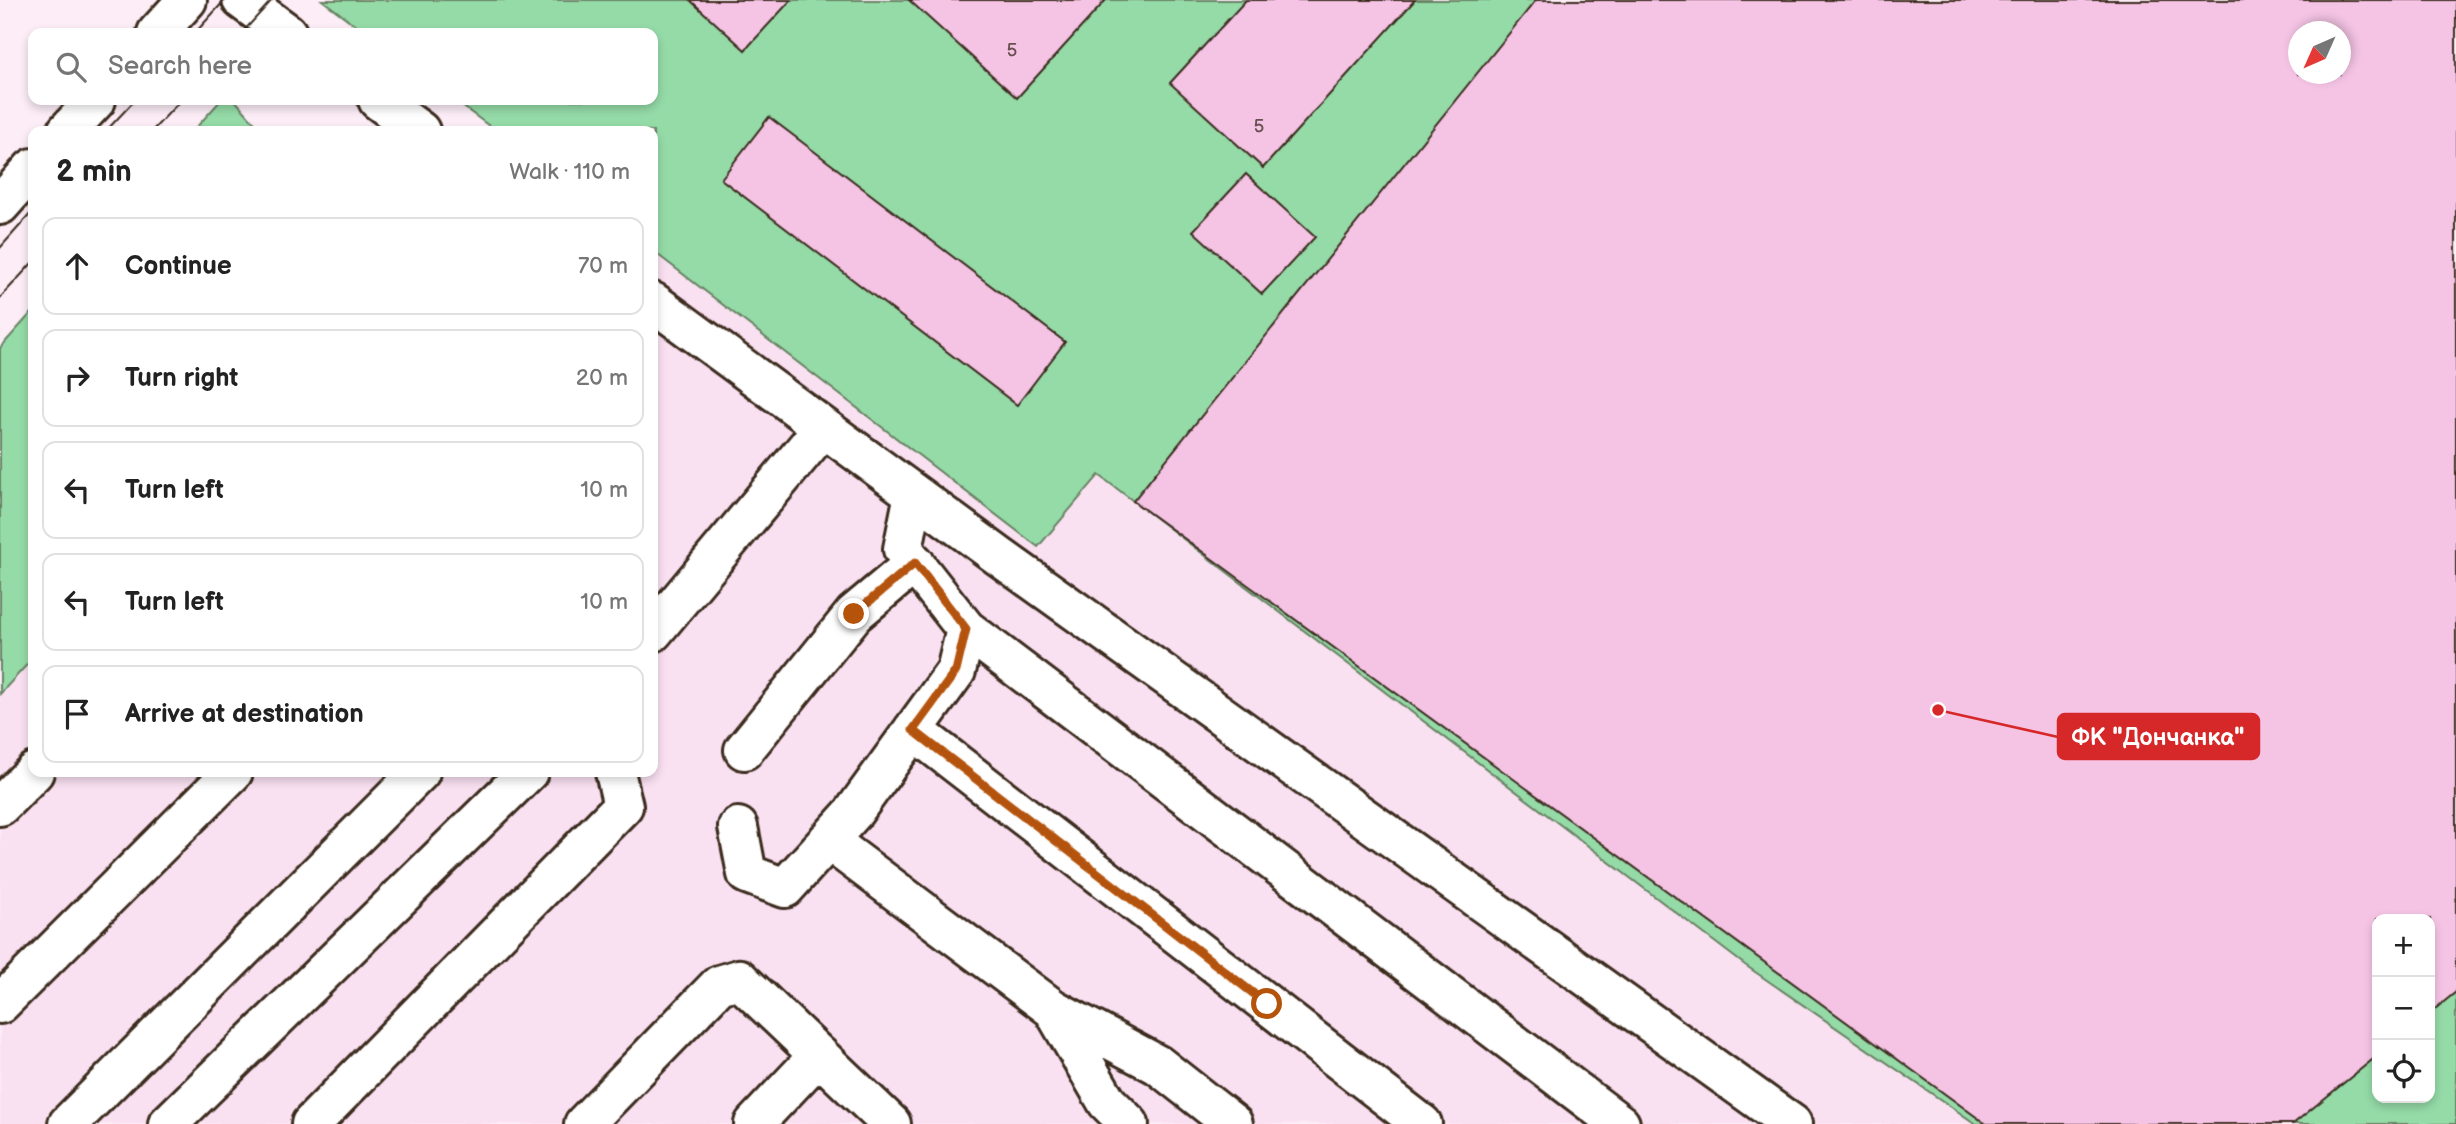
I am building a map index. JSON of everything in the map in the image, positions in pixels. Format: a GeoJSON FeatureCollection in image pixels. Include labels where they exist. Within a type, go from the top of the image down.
{"type":"FeatureCollection","features":[{"type":"Feature","properties":{"kind":"street"},"geometry":{"type":"LineString","coordinates":[[162,28],[187,0]]}},
{"type":"Feature","properties":{"kind":"street"},"geometry":{"type":"LineString","coordinates":[[242,0],[280,28]]}},
{"type":"Feature","properties":{"kind":"street"},"geometry":{"type":"LineString","coordinates":[[72,126],[91,105]]}},
{"type":"Feature","properties":{"kind":"street"},"geometry":{"type":"LineString","coordinates":[[384,105],[413,126]]}},
{"type":"Feature","properties":{"kind":"street"},"geometry":{"type":"LineString","coordinates":[[0,205],[28,174]]}},
{"type":"Feature","properties":{"kind":"street"},"geometry":{"type":"LineString","coordinates":[[658,306],[1000,557],[1792,1124]]}},
{"type":"Feature","properties":{"kind":"street"},"geometry":{"type":"LineString","coordinates":[[658,626],[823,428]]}},
{"type":"Feature","properties":{"kind":"street"},"geometry":{"type":"LineString","coordinates":[[914,494],[903,549],[966,629],[1620,1124]]}},
{"type":"Feature","properties":{"kind":"street"},"geometry":{"type":"LineString","coordinates":[[744,750],[854,614],[915,563]]}},
{"type":"Feature","properties":{"kind":"street"},"geometry":{"type":"LineString","coordinates":[[738,827],[747,874],[785,888],[853,813],[956,671],[966,629]]}},
{"type":"Feature","properties":{"kind":"street"},"geometry":{"type":"LineString","coordinates":[[913,730],[1422,1124]]}},
{"type":"Feature","properties":{"kind":"street"},"geometry":{"type":"LineString","coordinates":[[0,806],[29,777]]}},
{"type":"Feature","properties":{"kind":"street"},"geometry":{"type":"LineString","coordinates":[[0,1004],[228,777]]}},
{"type":"Feature","properties":{"kind":"street"},"geometry":{"type":"LineString","coordinates":[[68,1124],[415,777]]}},
{"type":"Feature","properties":{"kind":"street"},"geometry":{"type":"LineString","coordinates":[[168,1124],[523,777]]}},
{"type":"Feature","properties":{"kind":"street"},"geometry":{"type":"LineString","coordinates":[[312,1124],[623,806],[616,777]]}},
{"type":"Feature","properties":{"kind":"street"},"geometry":{"type":"LineString","coordinates":[[828,840],[1053,1009],[1158,1065],[1234,1124]]}},
{"type":"Feature","properties":{"kind":"street"},"geometry":{"type":"LineString","coordinates":[[584,1124],[719,985],[739,979],[891,1124]]}},
{"type":"Feature","properties":{"kind":"street"},"geometry":{"type":"LineString","coordinates":[[1053,1009],[1107,1102],[1129,1124]]}},
{"type":"Feature","properties":{"kind":"street"},"geometry":{"type":"LineString","coordinates":[[754,1124],[819,1055]]}},
{"type":"Feature","properties":{"kind":"shaded area"},"geometry":{"type":"Polygon","coordinates":[[[658,255],[1038,547],[1099,475],[1745,965],[1976,1124],[0,1124],[0,694],[28,663],[28,777],[658,777],[658,255]]]}},
{"type":"Feature","properties":{"kind":"green space"},"geometry":{"type":"Polygon","coordinates":[[[322,0],[2456,0],[2456,1124],[1976,1124],[1745,965],[1099,475],[1038,547],[658,255],[658,126],[489,126],[461,105],[658,105],[658,28],[359,28],[322,0]]]}},
{"type":"Feature","properties":{"kind":"green space"},"geometry":{"type":"Polygon","coordinates":[[[216,105],[239,105],[254,122],[250,126],[198,126],[216,105]]]}},
{"type":"Feature","properties":{"kind":"green space"},"geometry":{"type":"Polygon","coordinates":[[[28,317],[28,663],[0,694],[0,348],[28,317]]]}},
{"type":"Feature","properties":{"kind":"building"},"geometry":{"type":"Polygon","coordinates":[[[690,0],[791,0],[745,50],[690,0]]]}},
{"type":"Feature","properties":{"kind":"building"},"geometry":{"type":"Polygon","coordinates":[[[909,0],[1106,0],[1017,98],[909,0]]]}},
{"type":"Feature","properties":{"kind":"building"},"geometry":{"type":"Polygon","coordinates":[[[1246,0],[1415,0],[1263,168],[1170,83],[1246,0]]]}},
{"type":"Feature","properties":{"kind":"building"},"geometry":{"type":"Polygon","coordinates":[[[1536,0],[2456,0],[2456,992],[2435,1009],[2435,914],[2372,914],[2372,1060],[2293,1124],[1986,1124],[1133,501],[1536,0]]]}},
{"type":"Feature","properties":{"kind":"building"},"geometry":{"type":"Polygon","coordinates":[[[769,117],[1065,342],[1017,405],[721,179],[769,117]]]}},
{"type":"Feature","properties":{"kind":"building"},"geometry":{"type":"Polygon","coordinates":[[[1246,174],[1315,237],[1262,294],[1193,231],[1246,174]]]}},
{"type":"Feature","properties":{"kind":"tram line"},"geometry":{"type":"LineString","coordinates":[[200,28],[225,0]]}},
{"type":"Feature","properties":{"kind":"tram line"},"geometry":{"type":"LineString","coordinates":[[247,28],[272,0]]}},
{"type":"Feature","properties":{"kind":"tram line"},"geometry":{"type":"LineString","coordinates":[[111,126],[130,105]]}},
{"type":"Feature","properties":{"kind":"tram line"},"geometry":{"type":"LineString","coordinates":[[157,126],[176,105]]}},
{"type":"Feature","properties":{"kind":"tram line"},"geometry":{"type":"LineString","coordinates":[[0,248],[28,217]]}},
{"type":"Feature","properties":{"kind":"tram line"},"geometry":{"type":"LineString","coordinates":[[0,298],[28,267]]}},
{"type":"Feature","properties":{"kind":"place","name":"ФК \"Дончанка\""},"geometry":{"type":"Point","coordinates":[1938,710]}},
{"type":"Feature","properties":{"kind":"route"},"geometry":{"type":"LineString","coordinates":[[854,614],[915,563],[966,629],[956,671],[913,730],[1267,1004]]}}]}
